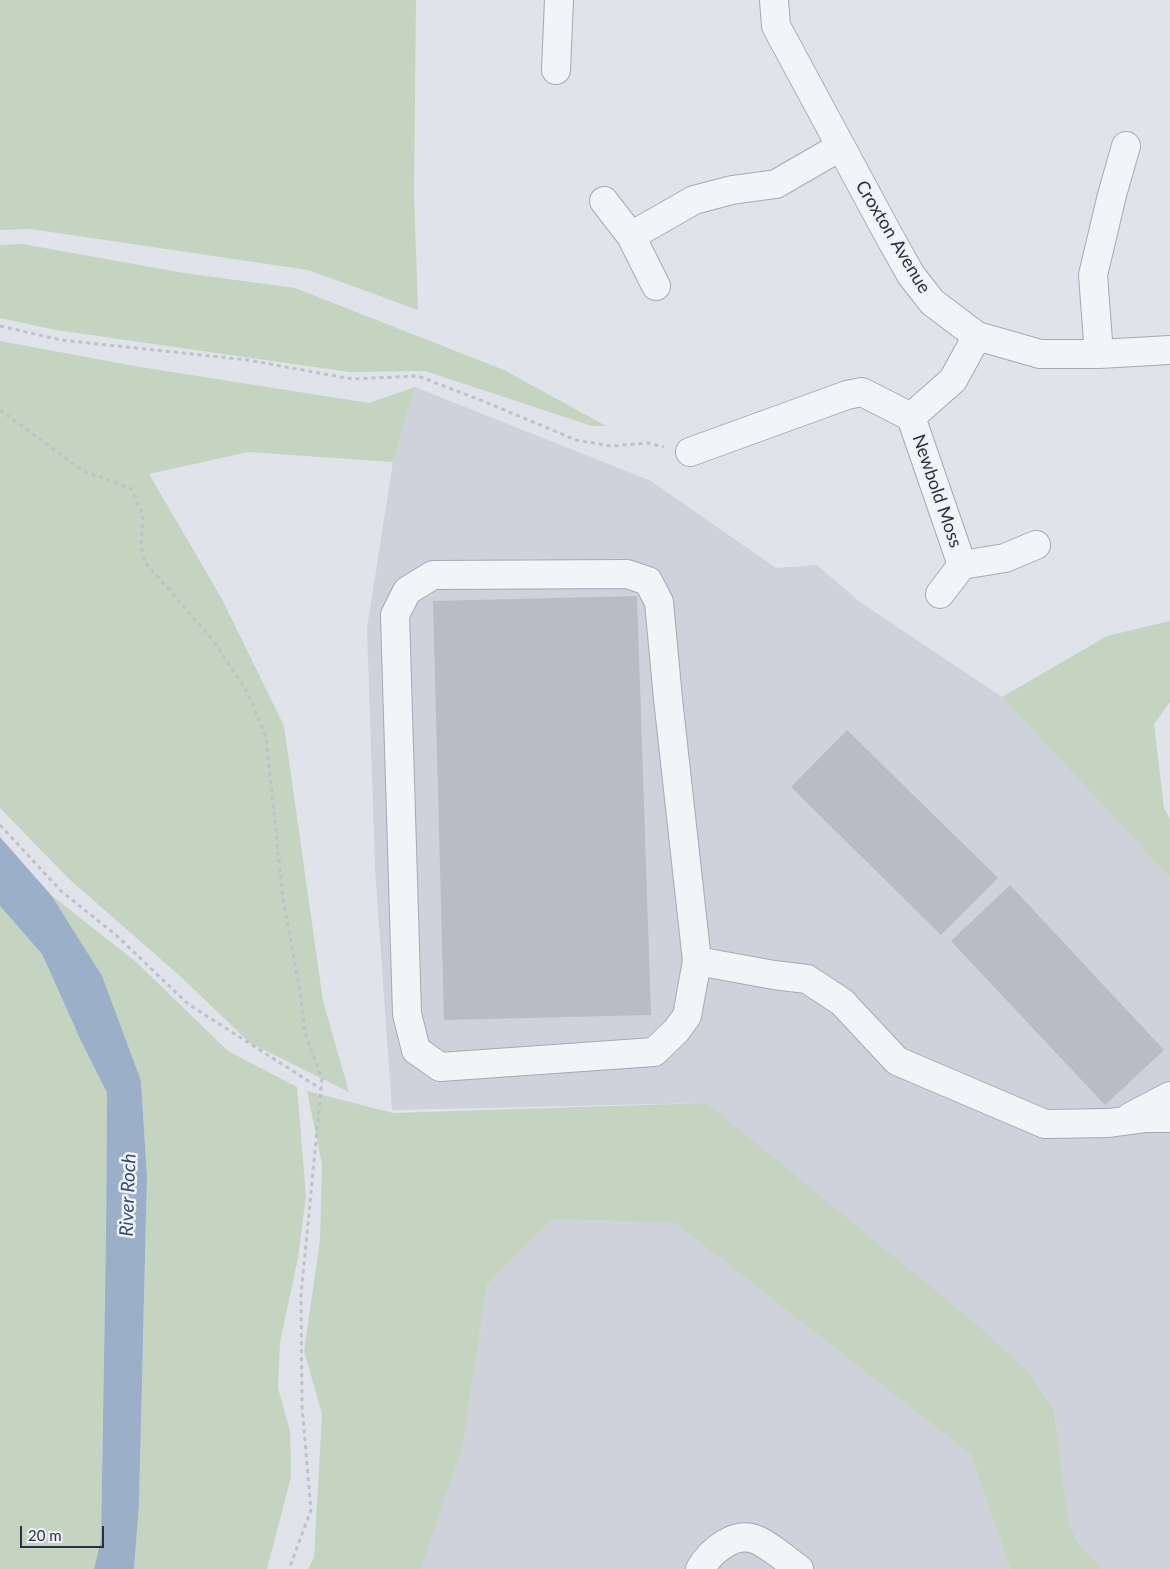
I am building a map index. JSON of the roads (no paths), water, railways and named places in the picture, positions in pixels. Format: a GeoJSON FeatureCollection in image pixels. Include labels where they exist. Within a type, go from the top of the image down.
{"type":"FeatureCollection","features":[{"type":"Feature","properties":{"kind":"street"},"geometry":{"type":"LineString","coordinates":[[556,70],[559,0]]}},
{"type":"Feature","properties":{"kind":"street","name":"Croxton Avenue"},"geometry":{"type":"LineString","coordinates":[[774,0],[776,26],[911,275],[932,302],[977,336],[1040,354],[1099,354],[1170,350]]}},
{"type":"Feature","properties":{"kind":"street"},"geometry":{"type":"LineString","coordinates":[[1099,354],[1093,275],[1112,194],[1126,146]]}},
{"type":"Feature","properties":{"kind":"street"},"geometry":{"type":"LineString","coordinates":[[631,236],[694,200],[732,190],[776,184],[840,147]]}},
{"type":"Feature","properties":{"kind":"street"},"geometry":{"type":"LineString","coordinates":[[604,201],[631,236],[656,286]]}},
{"type":"Feature","properties":{"kind":"street","name":"Newbold Moss"},"geometry":{"type":"LineString","coordinates":[[977,336],[953,380],[911,417],[962,565],[1004,558],[1036,545]]}},
{"type":"Feature","properties":{"kind":"street"},"geometry":{"type":"LineString","coordinates":[[690,452],[847,395],[862,392],[911,417]]}},
{"type":"Feature","properties":{"kind":"street"},"geometry":{"type":"LineString","coordinates":[[940,594],[962,565]]}},
{"type":"Feature","properties":{"kind":"street"},"geometry":{"type":"LineString","coordinates":[[627,574],[648,581],[659,602],[697,961],[687,1016],[676,1032],[654,1052],[440,1067],[416,1050],[407,1014],[395,615],[407,590],[433,575],[627,574]]}},
{"type":"Feature","properties":{"kind":"street"},"geometry":{"type":"LineString","coordinates":[[697,961],[807,979],[842,1002],[897,1061],[1045,1124],[1109,1123],[1146,1118],[1170,1118]]}},
{"type":"Feature","properties":{"kind":"street"},"geometry":{"type":"LineString","coordinates":[[1122,1121],[1170,1096]]}},
{"type":"Feature","properties":{"kind":"street"},"geometry":{"type":"LineString","coordinates":[[700,1569],[719,1547],[737,1538],[756,1539],[799,1569]]}},
{"type":"Feature","properties":{"kind":"water","name":"River Roch"},"geometry":{"type":"Polygon","coordinates":[[[0,837],[51,895],[102,976],[141,1081],[147,1176],[139,1505],[134,1569],[94,1569],[101,1539],[107,1093],[81,1041],[42,954],[0,906],[0,837]]]}}]}
